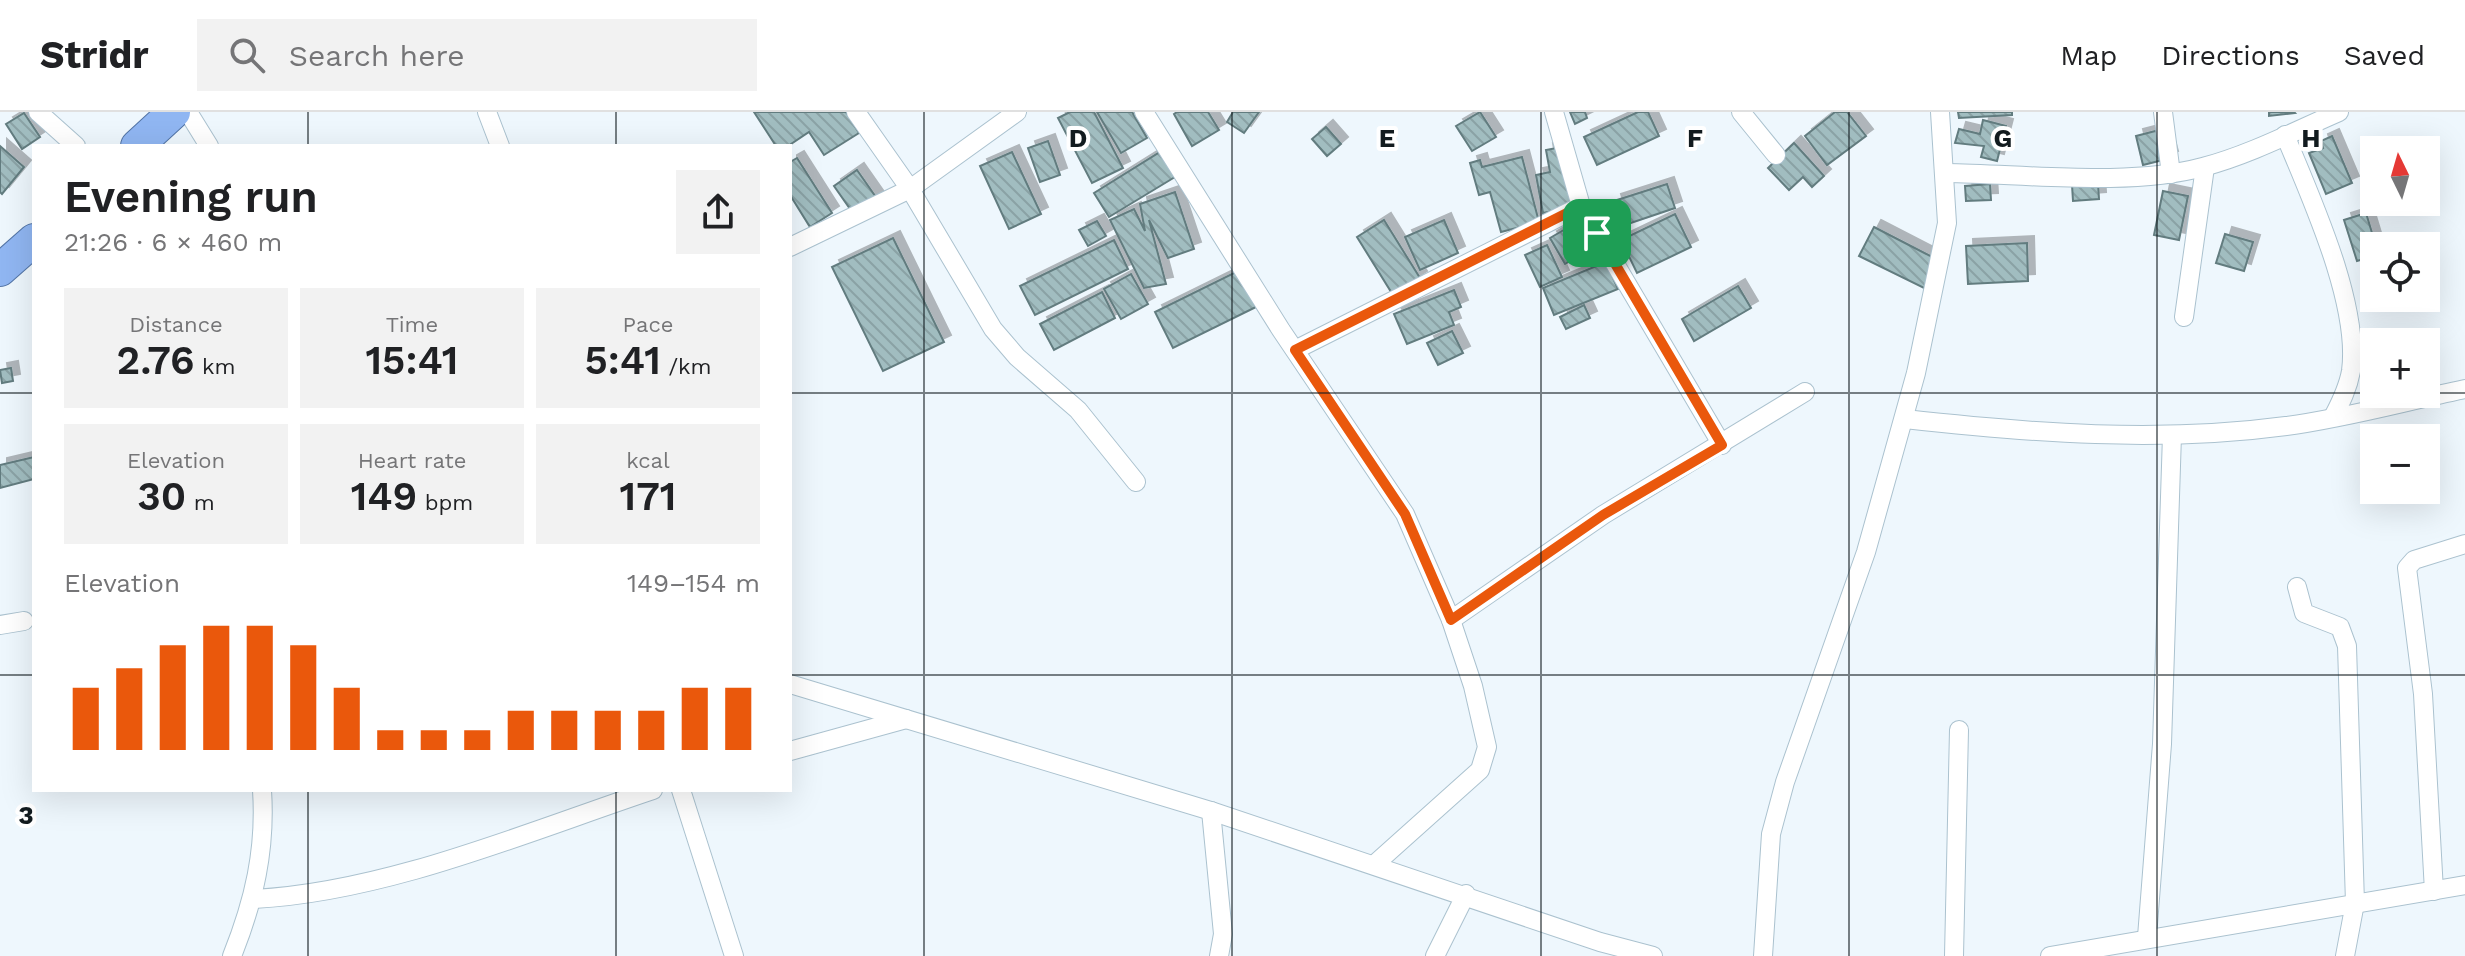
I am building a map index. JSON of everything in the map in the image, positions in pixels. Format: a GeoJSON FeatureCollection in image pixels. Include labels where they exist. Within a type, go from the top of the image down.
{"type":"FeatureCollection","features":[{"type":"Feature","properties":{"kind":"highway"},"geometry":{"type":"LineString","coordinates":[[139,144],[174,112]]}},
{"type":"Feature","properties":{"kind":"highway"},"geometry":{"type":"LineString","coordinates":[[0,270],[32,242]]}},
{"type":"Feature","properties":{"kind":"street"},"geometry":{"type":"LineString","coordinates":[[38,112],[74,144]]}},
{"type":"Feature","properties":{"kind":"street"},"geometry":{"type":"LineString","coordinates":[[188,112],[208,144]]}},
{"type":"Feature","properties":{"kind":"street"},"geometry":{"type":"LineString","coordinates":[[487,112],[499,144]]}},
{"type":"Feature","properties":{"kind":"street"},"geometry":{"type":"LineString","coordinates":[[856,112],[910,189],[993,329],[1017,357],[1078,410],[1136,482]]}},
{"type":"Feature","properties":{"kind":"street"},"geometry":{"type":"LineString","coordinates":[[792,246],[910,189],[1017,112]]}},
{"type":"Feature","properties":{"kind":"street"},"geometry":{"type":"LineString","coordinates":[[1144,112],[1295,350],[1405,514],[1451,620],[1487,747],[1484,758],[1480,770],[1457,793],[1375,864]]}},
{"type":"Feature","properties":{"kind":"street"},"geometry":{"type":"LineString","coordinates":[[1554,112],[1581,206],[1722,445]]}},
{"type":"Feature","properties":{"kind":"street"},"geometry":{"type":"LineString","coordinates":[[1741,112],[1776,155]]}},
{"type":"Feature","properties":{"kind":"street"},"geometry":{"type":"LineString","coordinates":[[1763,956],[1765,903],[1775,821],[1866,552],[1905,419],[1947,223],[1940,112]]}},
{"type":"Feature","properties":{"kind":"street"},"geometry":{"type":"LineString","coordinates":[[2163,112],[2171,174]]}},
{"type":"Feature","properties":{"kind":"street"},"geometry":{"type":"LineString","coordinates":[[1946,173],[2124,177],[2171,174],[2205,167],[2339,112]]}},
{"type":"Feature","properties":{"kind":"street"},"geometry":{"type":"LineString","coordinates":[[2285,135],[2331,252],[2352,352],[2344,395],[2333,417]]}},
{"type":"Feature","properties":{"kind":"street"},"geometry":{"type":"LineString","coordinates":[[2184,317],[2205,167]]}},
{"type":"Feature","properties":{"kind":"street"},"geometry":{"type":"LineString","coordinates":[[1295,350],[1581,206]]}},
{"type":"Feature","properties":{"kind":"street"},"geometry":{"type":"LineString","coordinates":[[1905,419],[2004,430],[2172,435],[2287,426],[2465,389]]}},
{"type":"Feature","properties":{"kind":"street"},"geometry":{"type":"LineString","coordinates":[[1451,620],[1603,515],[1805,392]]}},
{"type":"Feature","properties":{"kind":"street"},"geometry":{"type":"LineString","coordinates":[[2147,937],[2162,744],[2172,435]]}},
{"type":"Feature","properties":{"kind":"street"},"geometry":{"type":"LineString","coordinates":[[2434,891],[2423,694],[2407,568],[2414,560],[2465,544]]}},
{"type":"Feature","properties":{"kind":"street"},"geometry":{"type":"LineString","coordinates":[[2297,587],[2304,613],[2340,627],[2345,634],[2355,903],[2345,956]]}},
{"type":"Feature","properties":{"kind":"street"},"geometry":{"type":"LineString","coordinates":[[0,625],[24,621]]}},
{"type":"Feature","properties":{"kind":"street"},"geometry":{"type":"LineString","coordinates":[[792,685],[1211,811],[1466,894],[1600,942],[1653,956]]}},
{"type":"Feature","properties":{"kind":"street"},"geometry":{"type":"LineString","coordinates":[[792,750],[906,719]]}},
{"type":"Feature","properties":{"kind":"street"},"geometry":{"type":"LineString","coordinates":[[1954,956],[1959,730]]}},
{"type":"Feature","properties":{"kind":"street"},"geometry":{"type":"LineString","coordinates":[[232,956],[254,899],[264,815],[262,792]]}},
{"type":"Feature","properties":{"kind":"street"},"geometry":{"type":"LineString","coordinates":[[254,899],[293,897],[357,886],[647,792]]}},
{"type":"Feature","properties":{"kind":"street"},"geometry":{"type":"LineString","coordinates":[[682,792],[734,956]]}},
{"type":"Feature","properties":{"kind":"street"},"geometry":{"type":"LineString","coordinates":[[1211,811],[1223,934],[1219,956]]}},
{"type":"Feature","properties":{"kind":"street"},"geometry":{"type":"LineString","coordinates":[[2050,956],[2465,885]]}},
{"type":"Feature","properties":{"kind":"street"},"geometry":{"type":"LineString","coordinates":[[1435,956],[1466,894]]}},
{"type":"Feature","properties":{"kind":"building"},"geometry":{"type":"Polygon","coordinates":[[[754,112],[846,112],[859,133],[824,155],[809,132],[791,144],[775,144],[754,112]]]}},
{"type":"Feature","properties":{"kind":"building"},"geometry":{"type":"Polygon","coordinates":[[[1070,112],[1094,112],[1123,168],[1092,183],[1058,118],[1070,112]]]}},
{"type":"Feature","properties":{"kind":"building"},"geometry":{"type":"Polygon","coordinates":[[[1097,112],[1132,112],[1147,138],[1121,153],[1097,112]]]}},
{"type":"Feature","properties":{"kind":"building"},"geometry":{"type":"Polygon","coordinates":[[[1208,112],[1219,130],[1192,146],[1174,114],[1208,112]]]}},
{"type":"Feature","properties":{"kind":"building"},"geometry":{"type":"Polygon","coordinates":[[[1233,112],[1259,112],[1244,133],[1227,122],[1233,112]]]}},
{"type":"Feature","properties":{"kind":"building"},"geometry":{"type":"Polygon","coordinates":[[[1480,112],[1496,137],[1472,151],[1456,126],[1480,112]]]}},
{"type":"Feature","properties":{"kind":"building"},"geometry":{"type":"Polygon","coordinates":[[[1570,112],[1585,112],[1587,118],[1575,124],[1570,112]]]}},
{"type":"Feature","properties":{"kind":"building"},"geometry":{"type":"Polygon","coordinates":[[[1638,112],[1648,112],[1659,136],[1597,165],[1584,137],[1638,112]]]}},
{"type":"Feature","properties":{"kind":"building"},"geometry":{"type":"Polygon","coordinates":[[[1835,112],[1847,112],[1866,136],[1827,165],[1805,136],[1835,112]]]}},
{"type":"Feature","properties":{"kind":"building"},"geometry":{"type":"Polygon","coordinates":[[[1958,112],[2012,112],[2012,115],[1959,118],[1958,112]]]}},
{"type":"Feature","properties":{"kind":"building"},"geometry":{"type":"Polygon","coordinates":[[[2269,112],[2294,112],[2295,113],[2269,116],[2269,112]]]}},
{"type":"Feature","properties":{"kind":"building"},"geometry":{"type":"Polygon","coordinates":[[[24,113],[40,137],[22,149],[6,124],[24,113]]]}},
{"type":"Feature","properties":{"kind":"building"},"geometry":{"type":"Polygon","coordinates":[[[1983,120],[2006,126],[1997,161],[1981,157],[1984,146],[1955,143],[1959,129],[1980,134],[1983,120]]]}},
{"type":"Feature","properties":{"kind":"building"},"geometry":{"type":"Polygon","coordinates":[[[1326,127],[1341,144],[1327,156],[1312,139],[1326,127]]]}},
{"type":"Feature","properties":{"kind":"building"},"geometry":{"type":"Polygon","coordinates":[[[2163,129],[2171,158],[2143,165],[2136,136],[2163,129]]]}},
{"type":"Feature","properties":{"kind":"building"},"geometry":{"type":"Polygon","coordinates":[[[2332,136],[2352,183],[2326,194],[2309,153],[2323,148],[2321,141],[2332,136]]]}},
{"type":"Feature","properties":{"kind":"building"},"geometry":{"type":"Polygon","coordinates":[[[1048,141],[1060,175],[1040,182],[1028,148],[1048,141]]]}},
{"type":"Feature","properties":{"kind":"building"},"geometry":{"type":"Polygon","coordinates":[[[1794,143],[1824,176],[1812,187],[1803,177],[1789,190],[1768,168],[1794,143]]]}},
{"type":"Feature","properties":{"kind":"building"},"geometry":{"type":"Polygon","coordinates":[[[0,146],[24,167],[2,194],[0,192],[0,146]]]}},
{"type":"Feature","properties":{"kind":"building"},"geometry":{"type":"Polygon","coordinates":[[[1562,147],[1573,207],[1543,213],[1536,175],[1550,172],[1546,150],[1562,147]]]}},
{"type":"Feature","properties":{"kind":"building"},"geometry":{"type":"Polygon","coordinates":[[[1012,152],[1041,214],[1009,229],[980,166],[1012,152]]]}},
{"type":"Feature","properties":{"kind":"building"},"geometry":{"type":"Polygon","coordinates":[[[1160,152],[1175,177],[1109,217],[1094,193],[1160,152]]]}},
{"type":"Feature","properties":{"kind":"building"},"geometry":{"type":"Polygon","coordinates":[[[1522,157],[1539,222],[1501,232],[1490,192],[1479,195],[1470,163],[1480,160],[1482,167],[1522,157]]]}},
{"type":"Feature","properties":{"kind":"building"},"geometry":{"type":"Polygon","coordinates":[[[797,158],[832,213],[810,227],[792,198],[792,161],[797,158]]]}},
{"type":"Feature","properties":{"kind":"building"},"geometry":{"type":"Polygon","coordinates":[[[857,170],[878,200],[855,216],[834,186],[857,170]]]}},
{"type":"Feature","properties":{"kind":"building"},"geometry":{"type":"Polygon","coordinates":[[[2098,183],[2099,199],[2073,201],[2072,185],[2098,183]]]}},
{"type":"Feature","properties":{"kind":"building"},"geometry":{"type":"Polygon","coordinates":[[[1667,184],[1675,208],[1622,226],[1614,201],[1667,184]]]}},
{"type":"Feature","properties":{"kind":"building"},"geometry":{"type":"Polygon","coordinates":[[[1990,184],[1991,200],[1966,201],[1965,186],[1990,184]]]}},
{"type":"Feature","properties":{"kind":"building"},"geometry":{"type":"Polygon","coordinates":[[[2163,191],[2188,196],[2179,240],[2154,235],[2163,191]]]}},
{"type":"Feature","properties":{"kind":"building"},"geometry":{"type":"Polygon","coordinates":[[[1175,192],[1194,249],[1168,258],[1149,220],[1166,284],[1144,288],[1110,220],[1134,209],[1145,231],[1140,204],[1175,192]]]}},
{"type":"Feature","properties":{"kind":"building"},"geometry":{"type":"Polygon","coordinates":[[[1675,214],[1691,247],[1637,273],[1621,240],[1675,214]]]}},
{"type":"Feature","properties":{"kind":"building"},"geometry":{"type":"Polygon","coordinates":[[[2367,216],[2372,232],[2360,232],[2360,260],[2357,261],[2344,220],[2367,216]]]}},
{"type":"Feature","properties":{"kind":"building"},"geometry":{"type":"Polygon","coordinates":[[[1384,220],[1420,278],[1393,295],[1357,237],[1384,220]]]}},
{"type":"Feature","properties":{"kind":"building"},"geometry":{"type":"Polygon","coordinates":[[[1444,220],[1458,253],[1420,270],[1405,237],[1444,220]]]}},
{"type":"Feature","properties":{"kind":"building"},"geometry":{"type":"Polygon","coordinates":[[[1097,221],[1106,236],[1088,246],[1079,230],[1097,221]]]}},
{"type":"Feature","properties":{"kind":"building"},"geometry":{"type":"Polygon","coordinates":[[[1579,221],[1594,247],[1565,264],[1550,238],[1579,221]]]}},
{"type":"Feature","properties":{"kind":"building"},"geometry":{"type":"Polygon","coordinates":[[[1874,227],[1940,261],[1926,289],[1859,256],[1874,227]]]}},
{"type":"Feature","properties":{"kind":"building"},"geometry":{"type":"Polygon","coordinates":[[[2225,234],[2253,242],[2244,271],[2216,263],[2225,234]]]}},
{"type":"Feature","properties":{"kind":"building"},"geometry":{"type":"Polygon","coordinates":[[[893,238],[944,342],[883,371],[832,267],[893,238]]]}},
{"type":"Feature","properties":{"kind":"building"},"geometry":{"type":"Polygon","coordinates":[[[1114,240],[1128,269],[1035,315],[1020,286],[1114,240]]]}},
{"type":"Feature","properties":{"kind":"building"},"geometry":{"type":"Polygon","coordinates":[[[2027,243],[2028,281],[1968,284],[1966,246],[2027,243]]]}},
{"type":"Feature","properties":{"kind":"building"},"geometry":{"type":"Polygon","coordinates":[[[1547,245],[1562,277],[1540,287],[1525,255],[1547,245]]]}},
{"type":"Feature","properties":{"kind":"building"},"geometry":{"type":"Polygon","coordinates":[[[1606,262],[1618,289],[1554,315],[1543,288],[1606,262]]]}},
{"type":"Feature","properties":{"kind":"building"},"geometry":{"type":"Polygon","coordinates":[[[1238,271],[1256,307],[1173,348],[1155,312],[1238,271]]]}},
{"type":"Feature","properties":{"kind":"building"},"geometry":{"type":"Polygon","coordinates":[[[1131,274],[1148,304],[1121,319],[1104,289],[1131,274]]]}},
{"type":"Feature","properties":{"kind":"building"},"geometry":{"type":"Polygon","coordinates":[[[1738,286],[1751,308],[1694,341],[1682,319],[1738,286]]]}},
{"type":"Feature","properties":{"kind":"building"},"geometry":{"type":"Polygon","coordinates":[[[1454,290],[1461,307],[1449,312],[1454,325],[1407,344],[1394,314],[1454,290]]]}},
{"type":"Feature","properties":{"kind":"building"},"geometry":{"type":"Polygon","coordinates":[[[1102,292],[1115,318],[1054,350],[1040,324],[1102,292]]]}},
{"type":"Feature","properties":{"kind":"building"},"geometry":{"type":"Polygon","coordinates":[[[1584,305],[1590,318],[1566,329],[1560,317],[1584,305]]]}},
{"type":"Feature","properties":{"kind":"building"},"geometry":{"type":"Polygon","coordinates":[[[1452,331],[1463,353],[1438,365],[1427,343],[1452,331]]]}},
{"type":"Feature","properties":{"kind":"building"},"geometry":{"type":"Polygon","coordinates":[[[11,368],[13,381],[2,383],[0,370],[11,368]]]}},
{"type":"Feature","properties":{"kind":"building"},"geometry":{"type":"Polygon","coordinates":[[[32,457],[32,480],[0,488],[0,465],[32,457]]]}},
{"type":"Feature","properties":{"kind":"route"},"geometry":{"type":"LineString","coordinates":[[1581,206],[1597,233],[1722,445],[1603,515],[1451,620],[1405,514],[1295,350],[1581,206]]}}]}
